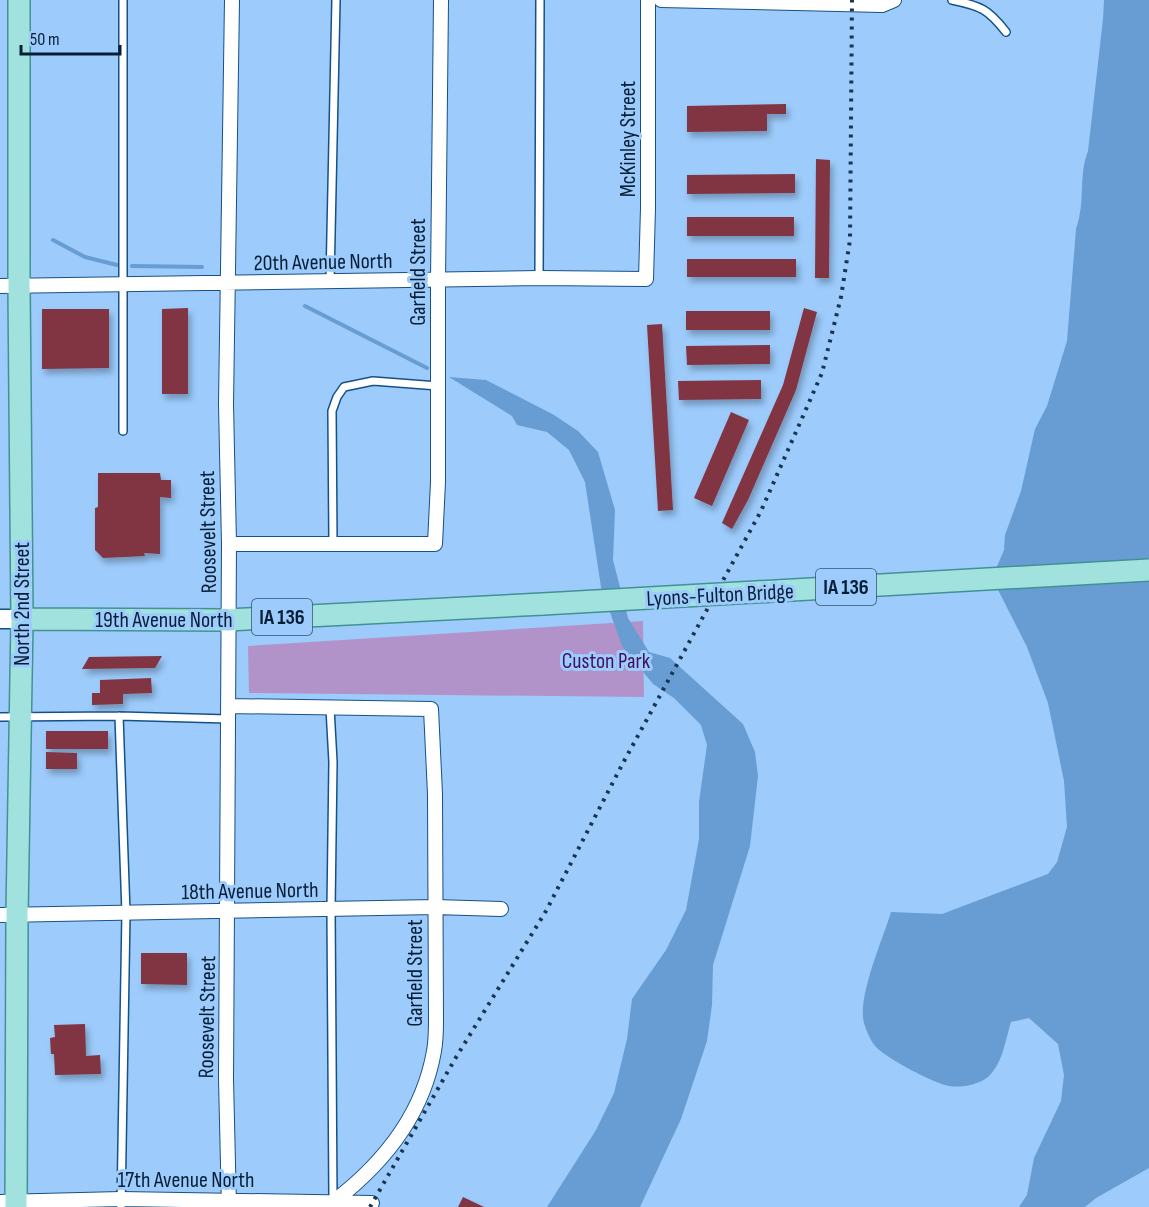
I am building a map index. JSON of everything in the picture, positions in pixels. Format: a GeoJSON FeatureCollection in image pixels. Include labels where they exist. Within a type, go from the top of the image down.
{"type":"FeatureCollection","features":[{"type":"Feature","properties":{"kind":"main road","name":"North 2nd Street"},"geometry":{"type":"LineString","coordinates":[[11,1204],[10,717],[22,619],[9,286],[19,0]]}},
{"type":"Feature","properties":{"kind":"main road","name":"Lyons-Fulton Bridge"},"geometry":{"type":"LineString","coordinates":[[543,604],[1149,570]]}},
{"type":"Feature","properties":{"kind":"main road","name":"19th Avenue North"},"geometry":{"type":"LineString","coordinates":[[0,619],[228,620],[543,604]]}},
{"type":"Feature","properties":{"kind":"street","name":"Roosevelt Street"},"geometry":{"type":"LineString","coordinates":[[229,1204],[226,1079],[229,544],[226,404],[232,0]]}},
{"type":"Feature","properties":{"kind":"street","name":"Garfield Street"},"geometry":{"type":"LineString","coordinates":[[333,543],[435,544],[438,482],[441,0]]}},
{"type":"Feature","properties":{"kind":"street","name":"McKinley Street"},"geometry":{"type":"LineString","coordinates":[[646,279],[648,0]]}},
{"type":"Feature","properties":{"kind":"street"},"geometry":{"type":"LineString","coordinates":[[662,0],[882,5],[894,0]]}},
{"type":"Feature","properties":{"kind":"street","name":"20th Avenue North"},"geometry":{"type":"LineString","coordinates":[[9,286],[539,278],[646,279]]}},
{"type":"Feature","properties":{"kind":"street"},"geometry":{"type":"LineString","coordinates":[[229,544],[333,543]]}},
{"type":"Feature","properties":{"kind":"street","name":"Garfield Street"},"geometry":{"type":"LineString","coordinates":[[330,708],[431,709],[435,794],[436,1019],[434,1051],[426,1084],[408,1122],[384,1156],[360,1182],[333,1202]]}},
{"type":"Feature","properties":{"kind":"street"},"geometry":{"type":"LineString","coordinates":[[228,712],[330,708]]}},
{"type":"Feature","properties":{"kind":"street","name":"18th Avenue North"},"geometry":{"type":"LineString","coordinates":[[9,915],[435,907],[501,909]]}},
{"type":"Feature","properties":{"kind":"street","name":"17th Avenue North"},"geometry":{"type":"LineString","coordinates":[[11,1204],[333,1202],[377,1205]]}},
{"type":"Feature","properties":{"kind":"lane"},"geometry":{"type":"LineString","coordinates":[[123,0],[123,431]]}},
{"type":"Feature","properties":{"kind":"lane"},"geometry":{"type":"LineString","coordinates":[[330,281],[336,0]]}},
{"type":"Feature","properties":{"kind":"lane"},"geometry":{"type":"LineString","coordinates":[[539,278],[540,0]]}},
{"type":"Feature","properties":{"kind":"lane"},"geometry":{"type":"LineString","coordinates":[[952,0],[974,4],[992,14],[1006,33]]}},
{"type":"Feature","properties":{"kind":"lane"},"geometry":{"type":"LineString","coordinates":[[333,543],[332,411],[344,387],[373,381],[438,386]]}},
{"type":"Feature","properties":{"kind":"lane"},"geometry":{"type":"LineString","coordinates":[[330,708],[333,762],[331,909],[333,1202]]}},
{"type":"Feature","properties":{"kind":"lane"},"geometry":{"type":"LineString","coordinates":[[10,717],[228,712]]}},
{"type":"Feature","properties":{"kind":"lane"},"geometry":{"type":"LineString","coordinates":[[119,716],[126,913],[122,1203]]}},
{"type":"Feature","properties":{"kind":"green space","name":"Custon Park"},"geometry":{"type":"Polygon","coordinates":[[[643,621],[644,697],[249,693],[248,646],[643,621]]]}},
{"type":"Feature","properties":{"kind":"water"},"geometry":{"type":"Polygon","coordinates":[[[1104,0],[1149,0],[1149,1168],[1096,1198],[1085,1207],[1019,1207],[1027,1195],[1034,1158],[1061,1101],[1064,1075],[1058,1044],[1029,1018],[1011,1022],[1000,1058],[988,1077],[969,1085],[949,1086],[922,1076],[881,1052],[869,1036],[863,1012],[867,984],[891,912],[942,914],[1048,874],[1057,862],[1067,827],[1064,781],[1048,703],[1027,647],[992,578],[1004,550],[1005,535],[1021,491],[1035,429],[1047,406],[1067,341],[1076,229],[1081,209],[1083,170],[1088,151],[1104,0]]]}},
{"type":"Feature","properties":{"kind":"water"},"geometry":{"type":"Polygon","coordinates":[[[449,377],[486,380],[554,415],[578,431],[598,452],[615,510],[613,560],[628,618],[649,652],[670,658],[743,724],[755,752],[758,776],[750,846],[713,965],[712,1005],[707,1041],[681,1119],[640,1207],[547,1207],[596,1130],[614,1093],[627,1039],[632,999],[666,950],[686,910],[699,839],[699,802],[707,745],[701,725],[674,698],[653,684],[622,646],[601,587],[585,482],[569,450],[547,432],[517,425],[512,416],[449,377]]]}},
{"type":"Feature","properties":{"kind":"building"},"geometry":{"type":"Polygon","coordinates":[[[786,104],[786,114],[767,114],[767,131],[687,132],[687,106],[786,104]]]}},
{"type":"Feature","properties":{"kind":"building"},"geometry":{"type":"Polygon","coordinates":[[[816,159],[830,160],[829,278],[815,278],[816,159]]]}},
{"type":"Feature","properties":{"kind":"building"},"geometry":{"type":"Polygon","coordinates":[[[795,174],[795,193],[687,194],[687,175],[795,174]]]}},
{"type":"Feature","properties":{"kind":"building"},"geometry":{"type":"Polygon","coordinates":[[[687,217],[794,217],[794,236],[687,236],[687,217]]]}},
{"type":"Feature","properties":{"kind":"building"},"geometry":{"type":"Polygon","coordinates":[[[687,259],[796,259],[796,277],[687,277],[687,259]]]}},
{"type":"Feature","properties":{"kind":"building"},"geometry":{"type":"Polygon","coordinates":[[[188,308],[188,394],[162,394],[162,309],[188,308]]]}},
{"type":"Feature","properties":{"kind":"building"},"geometry":{"type":"Polygon","coordinates":[[[804,308],[817,312],[796,390],[748,500],[732,529],[722,523],[783,385],[804,308]]]}},
{"type":"Feature","properties":{"kind":"building"},"geometry":{"type":"Polygon","coordinates":[[[42,309],[109,309],[109,368],[42,369],[42,309]]]}},
{"type":"Feature","properties":{"kind":"building"},"geometry":{"type":"Polygon","coordinates":[[[686,311],[770,311],[770,330],[686,330],[686,311]]]}},
{"type":"Feature","properties":{"kind":"building"},"geometry":{"type":"Polygon","coordinates":[[[662,324],[673,510],[658,511],[647,325],[662,324]]]}},
{"type":"Feature","properties":{"kind":"building"},"geometry":{"type":"Polygon","coordinates":[[[770,345],[770,364],[687,365],[686,346],[770,345]]]}},
{"type":"Feature","properties":{"kind":"building"},"geometry":{"type":"Polygon","coordinates":[[[761,380],[761,399],[679,400],[678,381],[761,380]]]}},
{"type":"Feature","properties":{"kind":"building"},"geometry":{"type":"Polygon","coordinates":[[[731,412],[749,420],[712,506],[694,498],[731,412]]]}},
{"type":"Feature","properties":{"kind":"building"},"geometry":{"type":"Polygon","coordinates":[[[98,473],[160,473],[161,480],[171,480],[171,498],[160,497],[160,554],[144,553],[145,556],[103,558],[95,550],[98,473]]]}},
{"type":"Feature","properties":{"kind":"building"},"geometry":{"type":"Polygon","coordinates":[[[162,656],[155,668],[82,669],[89,657],[162,656]]]}},
{"type":"Feature","properties":{"kind":"building"},"geometry":{"type":"Polygon","coordinates":[[[151,678],[152,693],[123,694],[123,704],[92,705],[92,693],[100,693],[100,680],[151,678]]]}},
{"type":"Feature","properties":{"kind":"building"},"geometry":{"type":"Polygon","coordinates":[[[46,731],[108,731],[108,749],[46,749],[46,731]]]}},
{"type":"Feature","properties":{"kind":"building"},"geometry":{"type":"Polygon","coordinates":[[[46,752],[77,753],[77,769],[46,769],[46,752]]]}},
{"type":"Feature","properties":{"kind":"building"},"geometry":{"type":"Polygon","coordinates":[[[141,953],[187,953],[187,985],[141,984],[141,953]]]}},
{"type":"Feature","properties":{"kind":"building"},"geometry":{"type":"Polygon","coordinates":[[[85,1024],[86,1056],[100,1055],[101,1074],[55,1075],[54,1054],[51,1054],[50,1038],[55,1037],[54,1025],[85,1024]]]}},
{"type":"Feature","properties":{"kind":"building"},"geometry":{"type":"Polygon","coordinates":[[[463,1197],[484,1207],[458,1207],[463,1197]]]}},
{"type":"Feature","properties":{"kind":"waterway"},"geometry":{"type":"LineString","coordinates":[[53,240],[85,257],[117,265]]}},
{"type":"Feature","properties":{"kind":"waterway"},"geometry":{"type":"LineString","coordinates":[[132,266],[202,267]]}},
{"type":"Feature","properties":{"kind":"waterway"},"geometry":{"type":"LineString","coordinates":[[305,306],[427,368]]}},
{"type":"Feature","properties":{"kind":"railway"},"geometry":{"type":"LineString","coordinates":[[370,1207],[455,1059],[546,911],[623,763],[761,511],[822,373],[841,297],[850,240],[852,0]]}}]}
